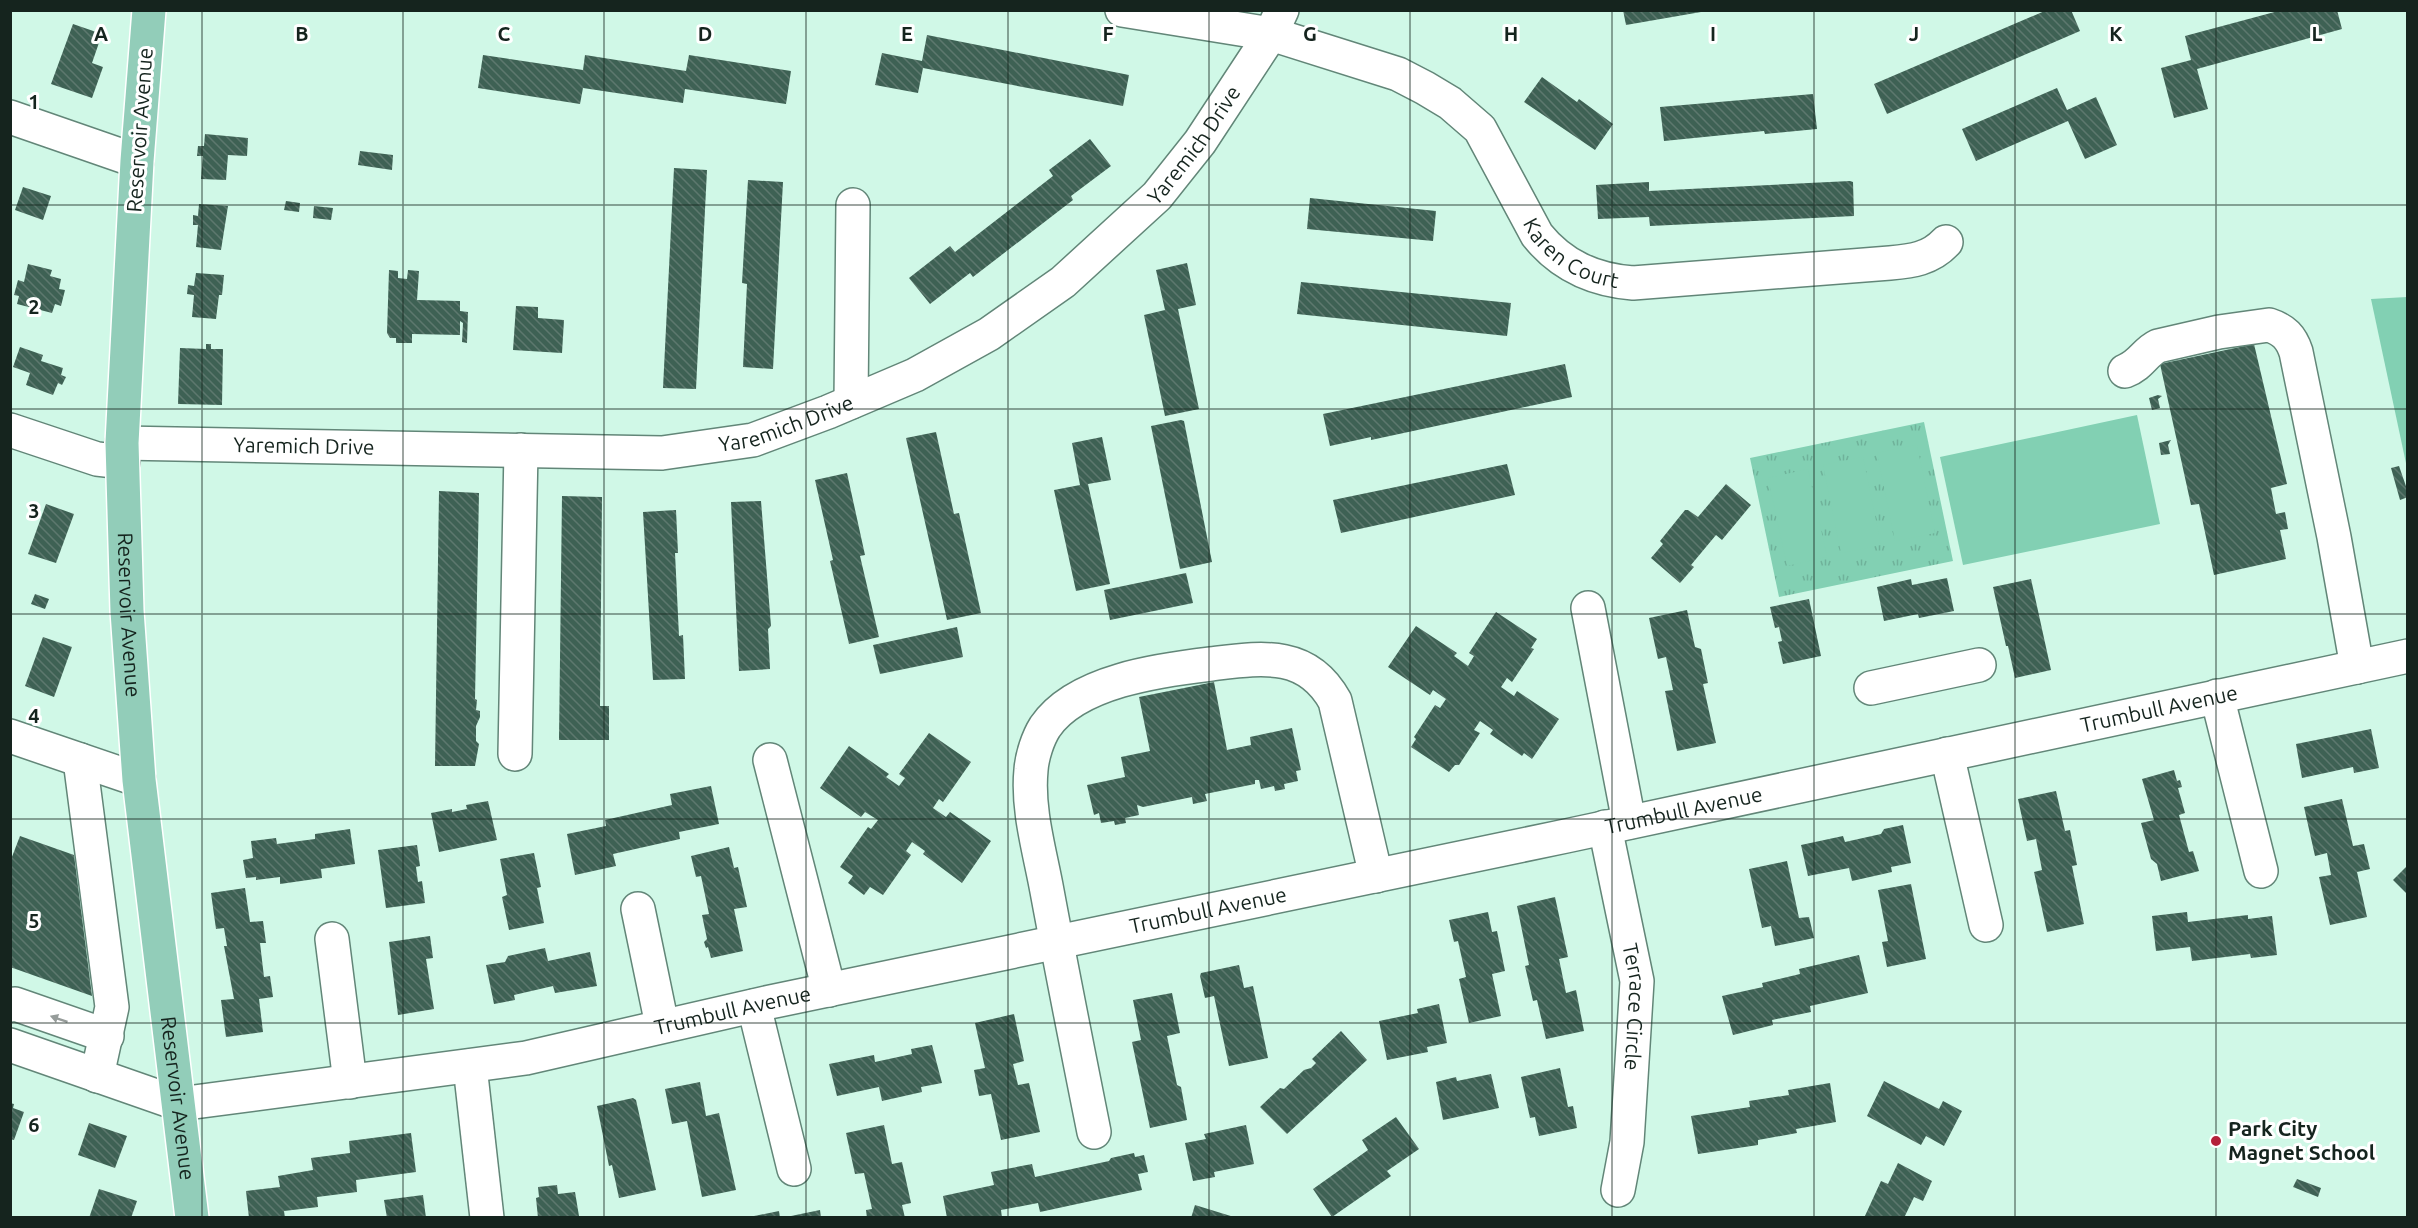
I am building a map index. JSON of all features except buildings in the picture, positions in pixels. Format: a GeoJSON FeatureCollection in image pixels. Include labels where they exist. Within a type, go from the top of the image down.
{"type":"FeatureCollection","features":[{"type":"Feature","properties":{"kind":"main road","name":"Reservoir Avenue"},"geometry":{"type":"LineString","coordinates":[[149,10],[137,161],[123,452],[127,611],[139,780],[192,1218]]}},
{"type":"Feature","properties":{"kind":"street","name":"Karen Court"},"geometry":{"type":"LineString","coordinates":[[1122,10],[1277,22],[1398,74],[1450,103],[1480,129],[1537,235],[1555,255],[1585,273],[1633,283],[1890,263],[1917,260],[1936,253],[1946,242]]}},
{"type":"Feature","properties":{"kind":"street","name":"Yaremich Drive"},"geometry":{"type":"LineString","coordinates":[[10,430],[97,459],[123,452],[521,450],[662,453],[753,440],[915,375],[989,334],[1064,282],[1157,196],[1200,142],[1277,22]]}},
{"type":"Feature","properties":{"kind":"street"},"geometry":{"type":"LineString","coordinates":[[10,117],[137,161]]}},
{"type":"Feature","properties":{"kind":"street"},"geometry":{"type":"LineString","coordinates":[[851,402],[853,205]]}},
{"type":"Feature","properties":{"kind":"street"},"geometry":{"type":"LineString","coordinates":[[2125,371],[2137,366],[2152,349],[2158,346],[2219,332],[2261,325],[2277,327],[2289,336],[2296,352],[2334,537],[2357,668]]}},
{"type":"Feature","properties":{"kind":"street"},"geometry":{"type":"LineString","coordinates":[[515,754],[521,450]]}},
{"type":"Feature","properties":{"kind":"street","name":"Terrace Circle"},"geometry":{"type":"LineString","coordinates":[[1588,608],[1637,981],[1627,1142],[1618,1190]]}},
{"type":"Feature","properties":{"kind":"street","name":"Trumbull Avenue"},"geometry":{"type":"LineString","coordinates":[[10,1045],[179,1104],[526,1058],[662,1025],[1376,876],[2408,656]]}},
{"type":"Feature","properties":{"kind":"street"},"geometry":{"type":"LineString","coordinates":[[1094,1132],[1056,942],[1031,797],[1031,769],[1036,746],[1045,727],[1061,709],[1080,696],[1123,680],[1162,671],[1265,660],[1290,662],[1309,671],[1326,685],[1340,718],[1376,876]]}},
{"type":"Feature","properties":{"kind":"street"},"geometry":{"type":"LineString","coordinates":[[1871,688],[1979,665]]}},
{"type":"Feature","properties":{"kind":"street"},"geometry":{"type":"LineString","coordinates":[[2217,696],[2260,871]]}},
{"type":"Feature","properties":{"kind":"street"},"geometry":{"type":"LineString","coordinates":[[10,736],[139,780]]}},
{"type":"Feature","properties":{"kind":"street"},"geometry":{"type":"LineString","coordinates":[[1947,754],[1986,925]]}},
{"type":"Feature","properties":{"kind":"street"},"geometry":{"type":"LineString","coordinates":[[80,760],[112,1007],[97,1076]]}},
{"type":"Feature","properties":{"kind":"street"},"geometry":{"type":"LineString","coordinates":[[770,760],[829,990]]}},
{"type":"Feature","properties":{"kind":"street"},"geometry":{"type":"LineString","coordinates":[[638,909],[662,1025]]}},
{"type":"Feature","properties":{"kind":"street"},"geometry":{"type":"LineString","coordinates":[[332,939],[350,1082]]}},
{"type":"Feature","properties":{"kind":"street"},"geometry":{"type":"LineString","coordinates":[[10,1005],[15,1004],[107,1036]]}},
{"type":"Feature","properties":{"kind":"street"},"geometry":{"type":"LineString","coordinates":[[754,1006],[794,1169]]}},
{"type":"Feature","properties":{"kind":"street"},"geometry":{"type":"LineString","coordinates":[[470,1066],[487,1218]]}},
{"type":"Feature","properties":{"kind":"green space"},"geometry":{"type":"Polygon","coordinates":[[[2408,297],[2407,468],[2371,299],[2408,297]]]}},
{"type":"Feature","properties":{"kind":"green space"},"geometry":{"type":"Polygon","coordinates":[[[2137,415],[2160,524],[1963,565],[1940,457],[2137,415]]]}},
{"type":"Feature","properties":{"kind":"green space"},"geometry":{"type":"Polygon","coordinates":[[[1924,422],[1953,561],[1779,597],[1750,458],[1924,422]]]}},
{"type":"Feature","properties":{"kind":"green space"},"geometry":{"type":"Polygon","coordinates":[[[1917,445],[1935,533],[1895,541],[1877,453],[1917,445]]]}},
{"type":"Feature","properties":{"kind":"green space"},"geometry":{"type":"Polygon","coordinates":[[[1863,457],[1881,545],[1841,553],[1823,465],[1863,457]]]}},
{"type":"Feature","properties":{"kind":"green space"},"geometry":{"type":"Polygon","coordinates":[[[1808,469],[1827,557],[1787,566],[1768,478],[1808,469]]]}},
{"type":"Feature","properties":{"kind":"place","name":"Park City Magnet School"},"geometry":{"type":"Point","coordinates":[2216,1141]}}]}
